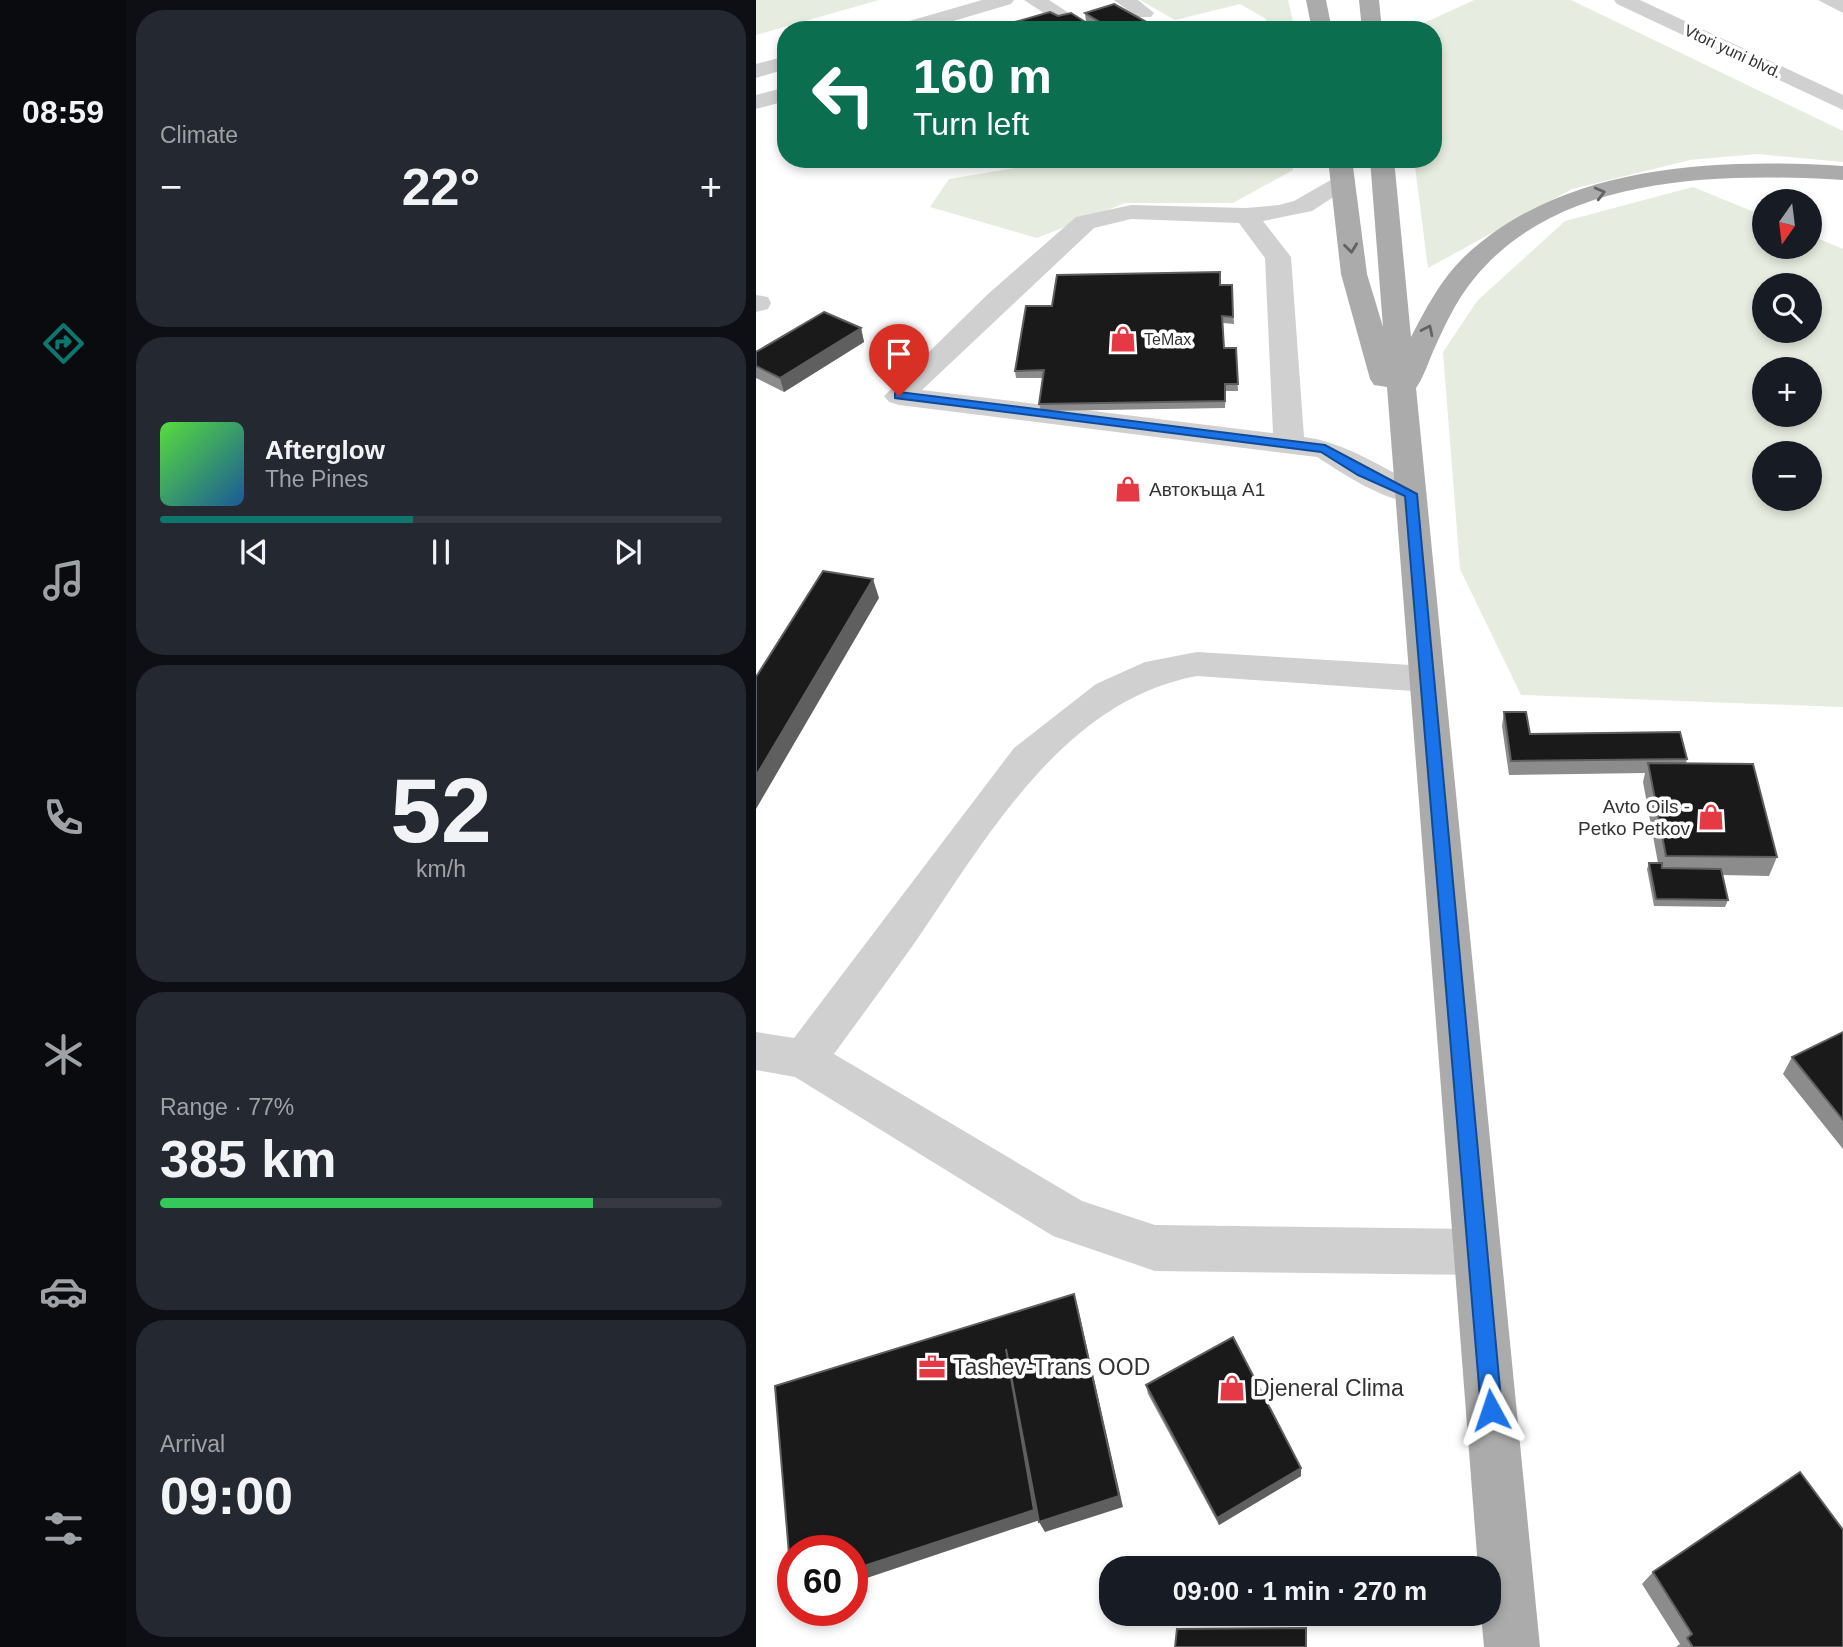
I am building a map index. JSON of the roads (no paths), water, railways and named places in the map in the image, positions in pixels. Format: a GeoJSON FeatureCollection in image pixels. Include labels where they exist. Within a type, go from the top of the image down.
{"type":"FeatureCollection","features":[{"type":"Feature","properties":{"kind":"main road"},"geometry":{"type":"LineString","coordinates":[[1316,0],[1320,21]]}},
{"type":"Feature","properties":{"kind":"main road"},"geometry":{"type":"LineString","coordinates":[[1369,0],[1370,21]]}},
{"type":"Feature","properties":{"kind":"main road"},"geometry":{"type":"LineString","coordinates":[[1383,168],[1512,1647]]}},
{"type":"Feature","properties":{"kind":"main road"},"geometry":{"type":"LineString","coordinates":[[1342,170],[1354,274],[1409,479]]}},
{"type":"Feature","properties":{"kind":"main road"},"geometry":{"type":"LineString","coordinates":[[1402,393],[1428,327],[1449,293],[1473,263],[1500,240],[1535,219],[1580,198],[1685,175],[1742,170],[1843,173]]}},
{"type":"Feature","properties":{"kind":"street"},"geometry":{"type":"LineString","coordinates":[[930,21],[1004,0]]}},
{"type":"Feature","properties":{"kind":"street"},"geometry":{"type":"LineString","coordinates":[[1034,0],[1070,21]]}},
{"type":"Feature","properties":{"kind":"street"},"geometry":{"type":"LineString","coordinates":[[1124,0],[1144,13]]}},
{"type":"Feature","properties":{"kind":"street","name":"Vtori yuni blvd."},"geometry":{"type":"LineString","coordinates":[[1624,0],[1843,103]]}},
{"type":"Feature","properties":{"kind":"street"},"geometry":{"type":"LineString","coordinates":[[1828,0],[1843,7]]}},
{"type":"Feature","properties":{"kind":"street"},"geometry":{"type":"LineString","coordinates":[[756,71],[777,65]]}},
{"type":"Feature","properties":{"kind":"street"},"geometry":{"type":"LineString","coordinates":[[756,102],[777,96]]}},
{"type":"Feature","properties":{"kind":"street"},"geometry":{"type":"LineString","coordinates":[[1342,170],[1303,206],[1246,216],[1130,212],[1085,222],[998,300],[899,396],[1325,449],[1363,472],[1409,479]]}},
{"type":"Feature","properties":{"kind":"street"},"geometry":{"type":"LineString","coordinates":[[1246,216],[1278,257],[1289,445]]}},
{"type":"Feature","properties":{"kind":"street"},"geometry":{"type":"LineString","coordinates":[[804,1059],[895,938],[964,839],[1027,758],[1109,693],[1157,670],[1197,664],[1427,678]]}},
{"type":"Feature","properties":{"kind":"street"},"geometry":{"type":"LineString","coordinates":[[756,1051],[804,1059],[1070,1220],[1155,1248],[1477,1252]]}},
{"type":"Feature","properties":{"kind":"place","name":"TeMax"},"geometry":{"type":"Point","coordinates":[1123,339]}},
{"type":"Feature","properties":{"kind":"place","name":"Автокъща А1"},"geometry":{"type":"Point","coordinates":[1128,489]}},
{"type":"Feature","properties":{"kind":"place","name":"Avto Oils - Petko Petkov"},"geometry":{"type":"Point","coordinates":[1711,817]}},
{"type":"Feature","properties":{"kind":"place","name":"Tashev-Trans OOD"},"geometry":{"type":"Point","coordinates":[932,1367]}},
{"type":"Feature","properties":{"kind":"place","name":"Djeneral Clima"},"geometry":{"type":"Point","coordinates":[1232,1388]}}]}
